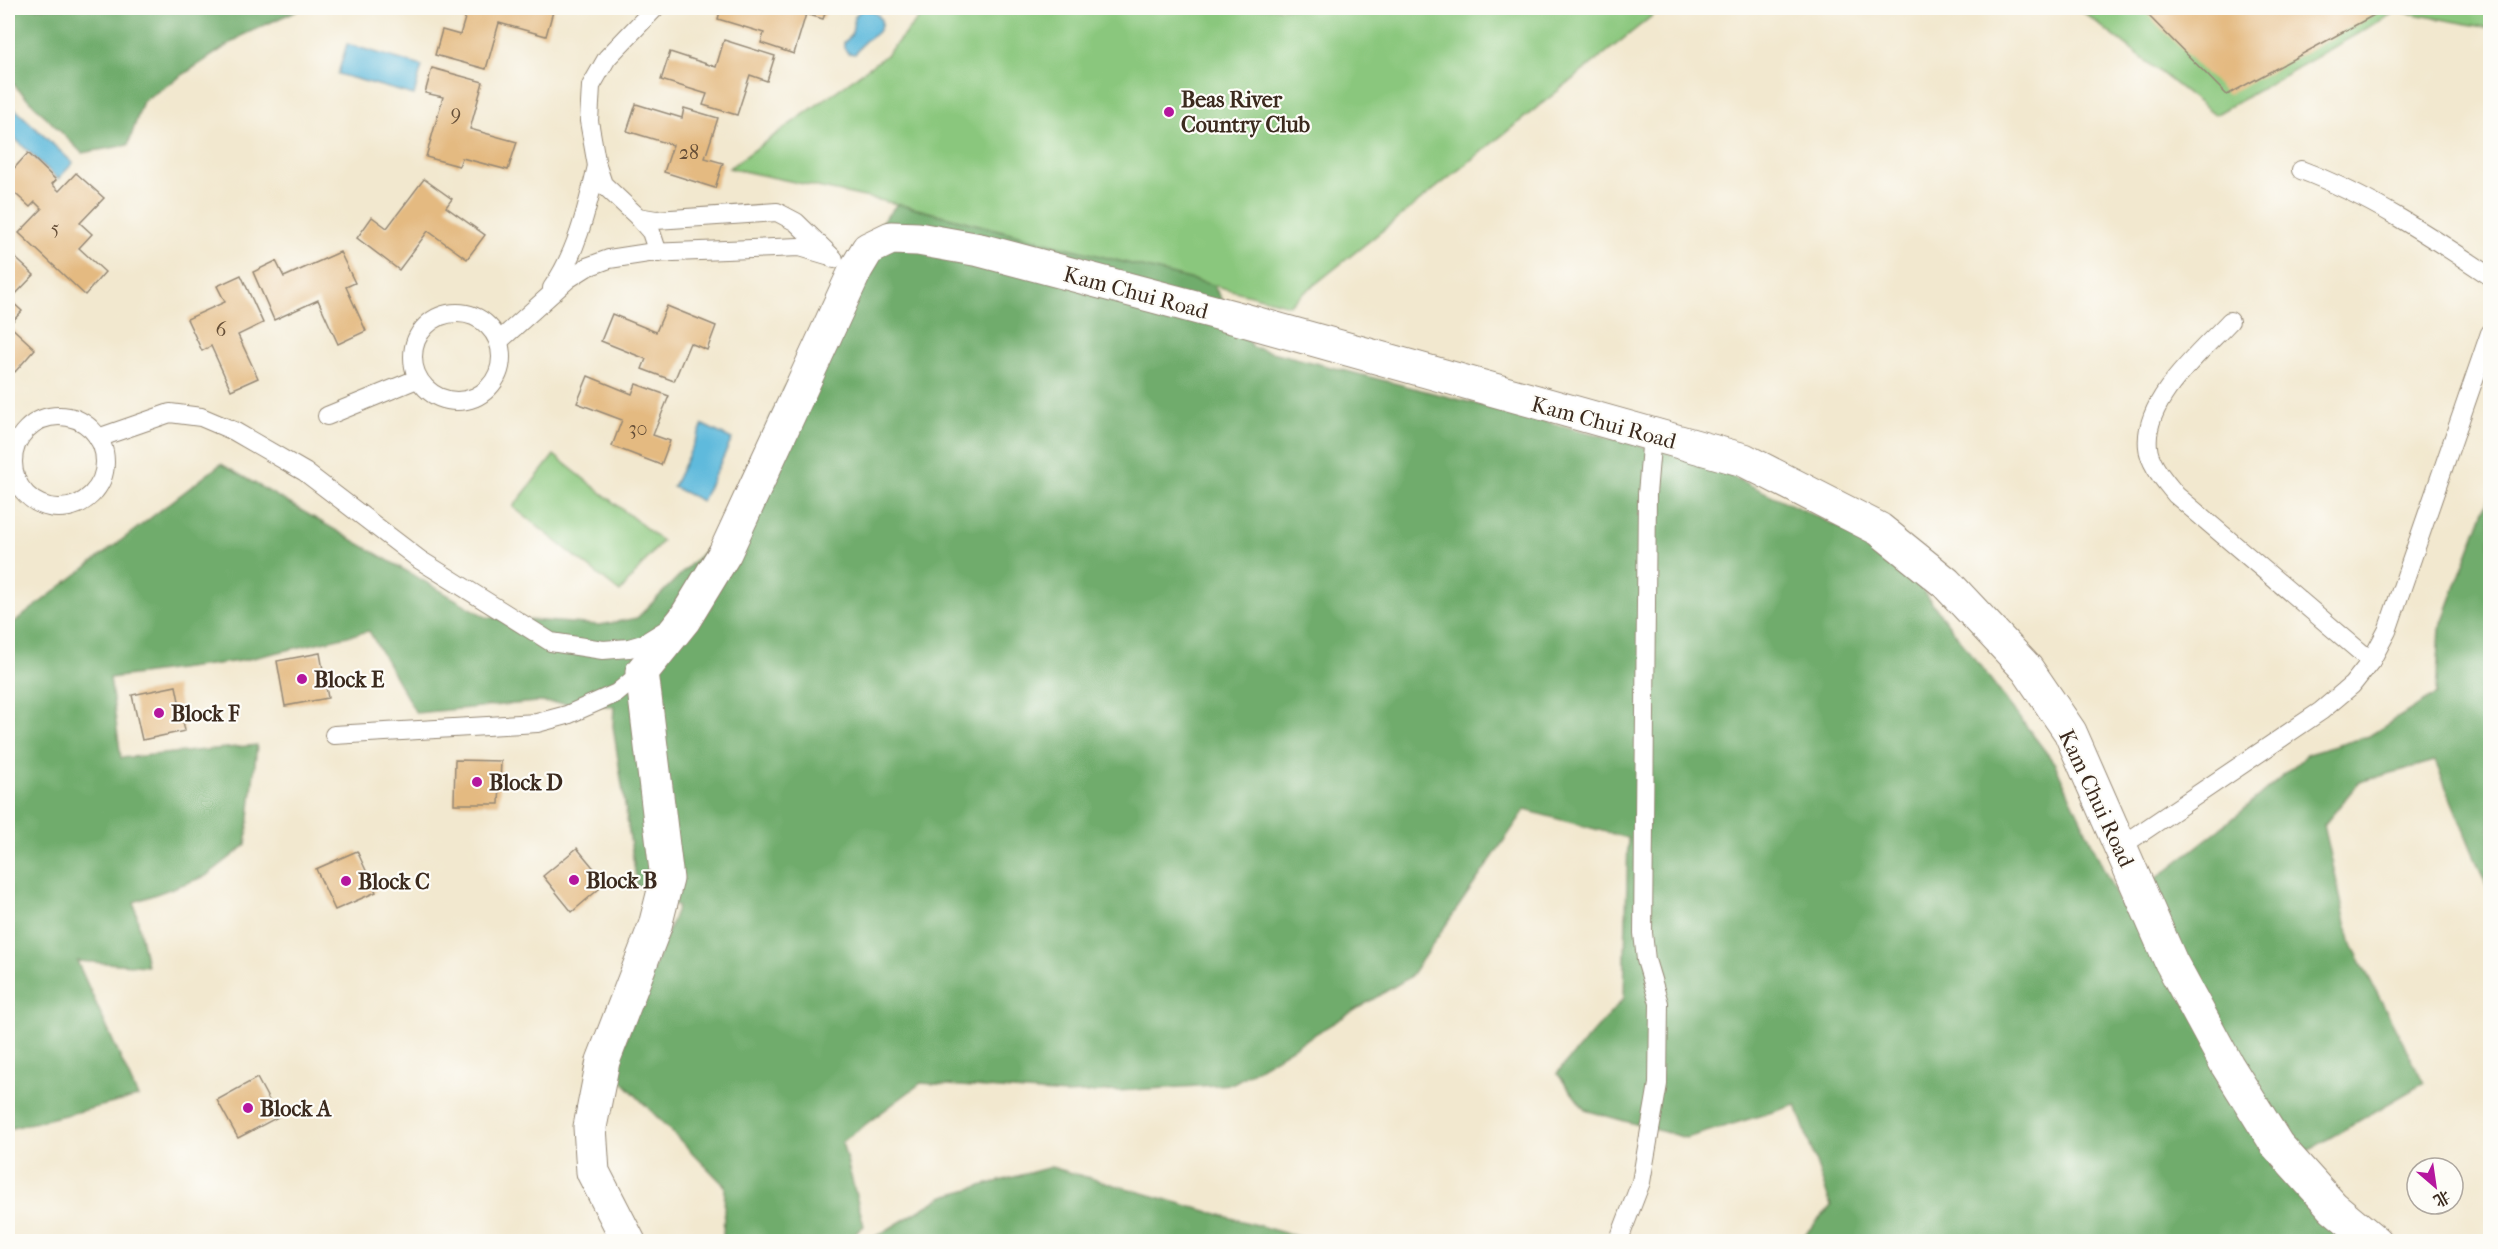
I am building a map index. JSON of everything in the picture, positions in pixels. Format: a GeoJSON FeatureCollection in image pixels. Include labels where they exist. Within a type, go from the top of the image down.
{"type":"FeatureCollection","features":[{"type":"Feature","properties":{"kind":"street","name":"Kam Chui Road"},"geometry":{"type":"LineString","coordinates":[[642,672],[684,620],[725,553],[845,264],[891,238],[918,239],[980,250],[1232,317],[1744,460],[1879,529],[1946,583],[2027,669],[2070,732],[2171,962],[2227,1065],[2277,1145],[2333,1207],[2375,1242]]}},
{"type":"Feature","properties":{"kind":"street"},"geometry":{"type":"LineString","coordinates":[[629,1242],[593,1172],[590,1127],[603,1061],[655,926],[667,879],[642,672]]}},
{"type":"Feature","properties":{"kind":"lane"},"geometry":{"type":"LineString","coordinates":[[655,8],[607,58],[591,86],[590,122],[597,166],[603,184],[651,232],[658,253]]}},
{"type":"Feature","properties":{"kind":"lane"},"geometry":{"type":"LineString","coordinates":[[543,301],[558,280],[574,246],[597,166]]}},
{"type":"Feature","properties":{"kind":"lane"},"geometry":{"type":"LineString","coordinates":[[2301,170],[2336,183],[2424,231],[2490,276]]}},
{"type":"Feature","properties":{"kind":"lane"},"geometry":{"type":"LineString","coordinates":[[638,217],[656,220],[777,212],[796,222],[845,264]]}},
{"type":"Feature","properties":{"kind":"lane"},"geometry":{"type":"LineString","coordinates":[[499,341],[568,279],[586,267],[609,259],[658,253],[800,247],[816,250],[845,264]]}},
{"type":"Feature","properties":{"kind":"lane"},"geometry":{"type":"LineString","coordinates":[[452,312],[467,313],[480,319],[492,329],[499,341],[501,356],[499,371],[492,384],[482,394],[468,400],[446,399],[427,390],[417,378],[412,365],[412,350],[417,336],[426,324],[438,316],[452,312]]}},
{"type":"Feature","properties":{"kind":"lane"},"geometry":{"type":"LineString","coordinates":[[2230,321],[2171,384],[2150,422],[2148,449],[2160,474],[2176,495],[2371,661]]}},
{"type":"Feature","properties":{"kind":"lane"},"geometry":{"type":"LineString","coordinates":[[2120,847],[2321,711],[2352,684],[2371,661],[2386,631],[2490,333]]}},
{"type":"Feature","properties":{"kind":"lane"},"geometry":{"type":"LineString","coordinates":[[327,416],[417,378]]}},
{"type":"Feature","properties":{"kind":"lane"},"geometry":{"type":"LineString","coordinates":[[98,438],[170,413],[201,417],[234,431],[305,472],[420,560],[551,642],[603,650],[629,648],[642,644],[684,620]]}},
{"type":"Feature","properties":{"kind":"lane"},"geometry":{"type":"LineString","coordinates":[[54,416],[69,417],[83,422],[98,438],[103,446],[105,461],[103,477],[95,491],[83,502],[69,508],[53,508],[38,504],[17,484],[12,469],[12,454],[22,434],[39,420],[54,416]]}},
{"type":"Feature","properties":{"kind":"lane"},"geometry":{"type":"LineString","coordinates":[[1618,1242],[1641,1182],[1658,1084],[1659,1003],[1646,960],[1643,933],[1647,494],[1652,435]]}},
{"type":"Feature","properties":{"kind":"lane"},"geometry":{"type":"LineString","coordinates":[[334,735],[537,723],[567,716],[618,693],[642,672]]}},
{"type":"Feature","properties":{"kind":"green space"},"geometry":{"type":"Polygon","coordinates":[[[8,8],[302,8],[243,35],[143,101],[128,145],[82,153],[8,79],[8,8]]]}},
{"type":"Feature","properties":{"kind":"green space","name":"Beas River Country Club"},"geometry":{"type":"Polygon","coordinates":[[[928,8],[1662,8],[1289,305],[897,204],[729,168],[885,56],[928,8]]]}},
{"type":"Feature","properties":{"kind":"green space"},"geometry":{"type":"Polygon","coordinates":[[[2078,8],[2490,8],[2490,28],[2397,11],[2215,115],[2078,8]]]}},
{"type":"Feature","properties":{"kind":"green space"},"geometry":{"type":"Polygon","coordinates":[[[897,204],[1213,285],[1252,347],[1697,460],[1894,553],[2055,764],[2121,906],[2241,812],[2308,754],[2369,736],[2436,694],[2440,628],[2490,494],[2490,894],[2435,761],[2359,782],[2324,825],[2350,941],[2424,1083],[2278,1168],[2358,1241],[1799,1241],[1831,1206],[1796,1105],[1686,1138],[1585,1110],[1557,1073],[1624,998],[1628,838],[1525,810],[1410,977],[1232,1084],[1066,1094],[921,1083],[842,1142],[864,1226],[846,1241],[728,1241],[723,1236],[725,1186],[613,1072],[678,906],[637,885],[613,726],[614,706],[536,702],[416,713],[369,631],[240,661],[110,678],[121,758],[257,745],[246,845],[206,876],[134,902],[147,966],[77,961],[138,1097],[8,1129],[8,627],[221,464],[486,617],[600,625],[637,618],[710,545],[842,270],[897,204]]]}},
{"type":"Feature","properties":{"kind":"green space"},"geometry":{"type":"Polygon","coordinates":[[[554,455],[662,541],[620,592],[513,507],[554,455]]]}},
{"type":"Feature","properties":{"kind":"green space"},"geometry":{"type":"Polygon","coordinates":[[[1051,1167],[1299,1237],[1300,1241],[868,1241],[944,1196],[1051,1167]]]}},
{"type":"Feature","properties":{"kind":"water"},"geometry":{"type":"Polygon","coordinates":[[[863,9],[878,15],[881,26],[878,32],[864,42],[855,54],[848,53],[844,48],[844,42],[852,34],[855,17],[863,9]]]}},
{"type":"Feature","properties":{"kind":"water"},"geometry":{"type":"Polygon","coordinates":[[[347,44],[422,66],[414,95],[338,74],[347,44]]]}},
{"type":"Feature","properties":{"kind":"water"},"geometry":{"type":"Polygon","coordinates":[[[14,108],[73,163],[58,179],[8,132],[8,116],[14,108]]]}},
{"type":"Feature","properties":{"kind":"water"},"geometry":{"type":"Polygon","coordinates":[[[703,425],[732,439],[702,501],[673,487],[703,425]]]}},
{"type":"Feature","properties":{"kind":"building"},"geometry":{"type":"Polygon","coordinates":[[[468,8],[554,8],[546,36],[499,23],[486,69],[435,55],[442,30],[460,35],[468,8]]]}},
{"type":"Feature","properties":{"kind":"building"},"geometry":{"type":"Polygon","coordinates":[[[721,8],[827,8],[823,19],[806,14],[794,54],[761,43],[764,33],[718,19],[721,8]]]}},
{"type":"Feature","properties":{"kind":"building"},"geometry":{"type":"Polygon","coordinates":[[[2141,8],[2387,8],[2227,95],[2141,8]]]}},
{"type":"Feature","properties":{"kind":"building"},"geometry":{"type":"Polygon","coordinates":[[[724,40],[775,56],[767,81],[750,75],[737,115],[703,105],[707,94],[661,80],[670,52],[716,67],[724,40]]]}},
{"type":"Feature","properties":{"kind":"building"},"geometry":{"type":"Polygon","coordinates":[[[432,68],[483,82],[470,129],[517,142],[508,170],[462,158],[459,166],[426,157],[443,97],[425,93],[432,68]]]}},
{"type":"Feature","properties":{"kind":"building"},"geometry":{"type":"Polygon","coordinates":[[[636,104],[682,118],[684,108],[718,118],[705,158],[723,163],[715,188],[664,172],[673,145],[627,131],[636,104]]]}},
{"type":"Feature","properties":{"kind":"building"},"geometry":{"type":"Polygon","coordinates":[[[28,153],[56,180],[52,184],[59,191],[76,173],[104,198],[80,223],[92,234],[79,248],[105,272],[85,295],[19,233],[42,209],[35,202],[30,207],[8,187],[8,175],[28,153]]]}},
{"type":"Feature","properties":{"kind":"building"},"geometry":{"type":"Polygon","coordinates":[[[424,179],[452,199],[446,207],[485,235],[467,259],[428,231],[399,270],[357,238],[372,217],[387,228],[424,179]]]}},
{"type":"Feature","properties":{"kind":"building"},"geometry":{"type":"Polygon","coordinates":[[[8,251],[34,275],[10,300],[22,311],[9,325],[35,349],[15,372],[8,365],[8,251]]]}},
{"type":"Feature","properties":{"kind":"building"},"geometry":{"type":"Polygon","coordinates":[[[340,252],[355,283],[346,287],[366,331],[338,344],[318,300],[274,320],[253,272],[276,261],[284,277],[340,252]]]}},
{"type":"Feature","properties":{"kind":"building"},"geometry":{"type":"Polygon","coordinates":[[[241,275],[263,323],[238,335],[258,378],[231,390],[211,346],[202,351],[187,319],[225,302],[217,286],[241,275]]]}},
{"type":"Feature","properties":{"kind":"building"},"geometry":{"type":"Polygon","coordinates":[[[667,306],[716,326],[707,350],[690,343],[674,381],[642,369],[646,359],[601,341],[612,314],[656,332],[667,306]]]}},
{"type":"Feature","properties":{"kind":"building"},"geometry":{"type":"Polygon","coordinates":[[[588,376],[632,394],[636,384],[669,396],[653,435],[670,441],[661,465],[612,446],[622,420],[577,403],[588,376]]]}},
{"type":"Feature","properties":{"kind":"building","name":"Block E"},"geometry":{"type":"Polygon","coordinates":[[[320,653],[328,698],[285,706],[277,661],[320,653]]]}},
{"type":"Feature","properties":{"kind":"building","name":"Block F"},"geometry":{"type":"Polygon","coordinates":[[[176,686],[185,731],[142,740],[132,695],[176,686]]]}},
{"type":"Feature","properties":{"kind":"building","name":"Block D"},"geometry":{"type":"Polygon","coordinates":[[[455,760],[501,761],[499,804],[454,804],[455,760]]]}},
{"type":"Feature","properties":{"kind":"building","name":"Block B"},"geometry":{"type":"Polygon","coordinates":[[[577,848],[606,883],[572,912],[543,876],[577,848]]]}},
{"type":"Feature","properties":{"kind":"building","name":"Block C"},"geometry":{"type":"Polygon","coordinates":[[[357,851],[376,892],[335,910],[316,869],[357,851]]]}},
{"type":"Feature","properties":{"kind":"building","name":"Block A"},"geometry":{"type":"Polygon","coordinates":[[[257,1078],[278,1117],[238,1138],[217,1100],[257,1078]]]}},
{"type":"Feature","properties":{"kind":"place","name":"Beas River Country Club"},"geometry":{"type":"Point","coordinates":[1169,112]}},
{"type":"Feature","properties":{"kind":"place","name":"Block E"},"geometry":{"type":"Point","coordinates":[302,679]}},
{"type":"Feature","properties":{"kind":"place","name":"Block F"},"geometry":{"type":"Point","coordinates":[159,713]}},
{"type":"Feature","properties":{"kind":"place","name":"Block D"},"geometry":{"type":"Point","coordinates":[477,782]}},
{"type":"Feature","properties":{"kind":"place","name":"Block B"},"geometry":{"type":"Point","coordinates":[574,880]}},
{"type":"Feature","properties":{"kind":"place","name":"Block C"},"geometry":{"type":"Point","coordinates":[346,881]}},
{"type":"Feature","properties":{"kind":"place","name":"Block A"},"geometry":{"type":"Point","coordinates":[248,1108]}}]}
